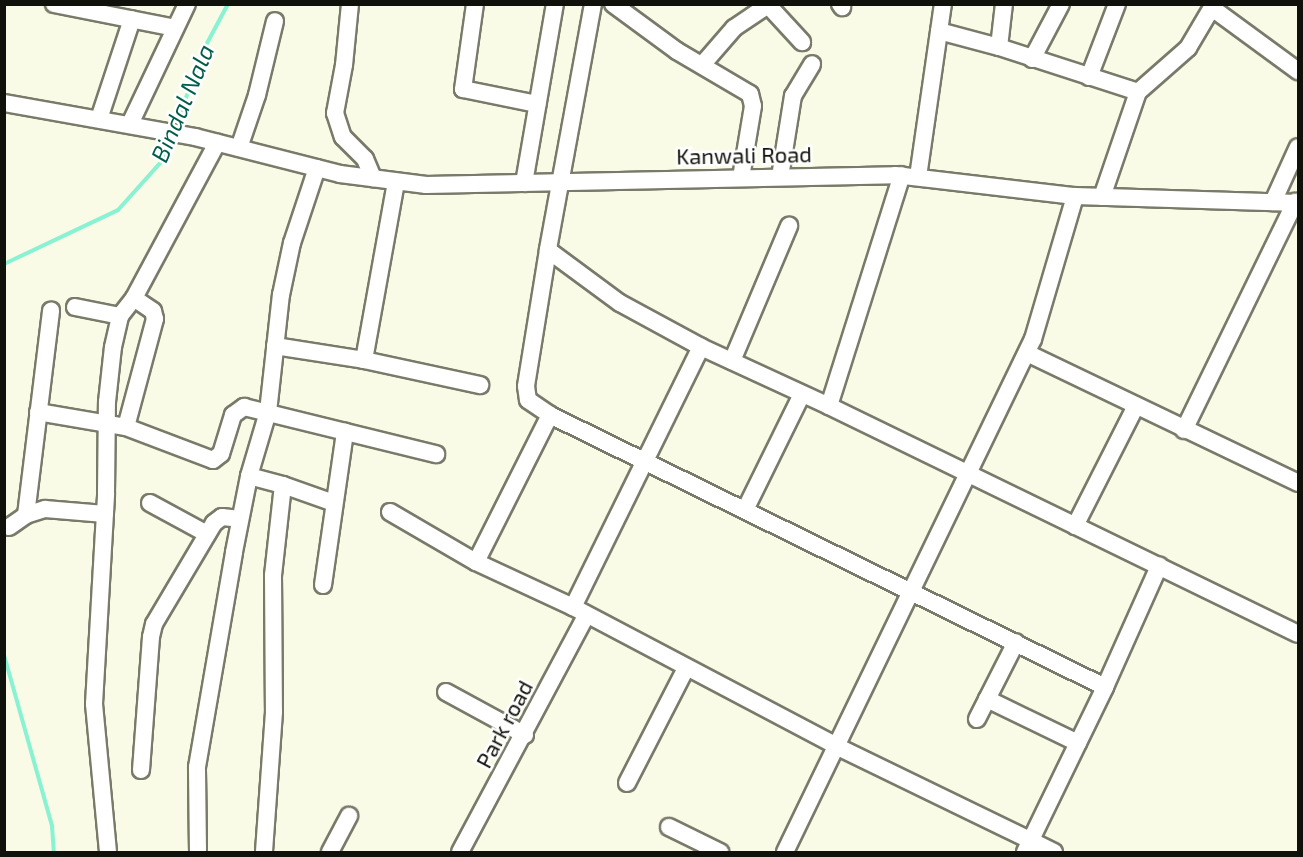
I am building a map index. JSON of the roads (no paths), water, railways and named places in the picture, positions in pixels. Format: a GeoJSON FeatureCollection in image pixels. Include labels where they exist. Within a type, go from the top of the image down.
{"type":"FeatureCollection","features":[{"type":"Feature","properties":{"kind":"street"},"geometry":{"type":"LineString","coordinates":[[54,4],[176,28]]}},
{"type":"Feature","properties":{"kind":"street"},"geometry":{"type":"LineString","coordinates":[[4,104],[130,124],[187,4]]}},
{"type":"Feature","properties":{"kind":"street"},"geometry":{"type":"LineString","coordinates":[[350,4],[344,65],[335,113],[343,137],[365,159],[373,178]]}},
{"type":"Feature","properties":{"kind":"street"},"geometry":{"type":"LineString","coordinates":[[475,4],[463,89],[537,104]]}},
{"type":"Feature","properties":{"kind":"street"},"geometry":{"type":"LineString","coordinates":[[524,183],[555,4]]}},
{"type":"Feature","properties":{"kind":"street"},"geometry":{"type":"LineString","coordinates":[[593,4],[548,250],[526,394],[535,406],[550,415],[1105,687]]}},
{"type":"Feature","properties":{"kind":"street"},"geometry":{"type":"LineString","coordinates":[[613,4],[677,51],[750,94],[752,99],[741,178]]}},
{"type":"Feature","properties":{"kind":"street"},"geometry":{"type":"LineString","coordinates":[[829,406],[910,176],[944,4]]}},
{"type":"Feature","properties":{"kind":"street"},"geometry":{"type":"LineString","coordinates":[[999,47],[1004,4]]}},
{"type":"Feature","properties":{"kind":"street"},"geometry":{"type":"LineString","coordinates":[[1032,59],[1061,4]]}},
{"type":"Feature","properties":{"kind":"street"},"geometry":{"type":"LineString","coordinates":[[1089,77],[1117,4]]}},
{"type":"Feature","properties":{"kind":"street"},"geometry":{"type":"LineString","coordinates":[[702,65],[734,28],[767,5],[802,42]]}},
{"type":"Feature","properties":{"kind":"street"},"geometry":{"type":"LineString","coordinates":[[1102,197],[1138,92],[1188,48],[1213,6],[1299,71]]}},
{"type":"Feature","properties":{"kind":"street"},"geometry":{"type":"LineString","coordinates":[[99,119],[132,19]]}},
{"type":"Feature","properties":{"kind":"street"},"geometry":{"type":"LineString","coordinates":[[239,148],[257,95],[275,21]]}},
{"type":"Feature","properties":{"kind":"street"},"geometry":{"type":"LineString","coordinates":[[939,31],[999,47],[1138,92]]}},
{"type":"Feature","properties":{"kind":"street"},"geometry":{"type":"LineString","coordinates":[[780,177],[793,96],[812,64]]}},
{"type":"Feature","properties":{"kind":"street","name":"Kanwali Road"},"geometry":{"type":"LineString","coordinates":[[130,124],[217,142],[317,168],[426,185],[910,176],[1076,196],[1297,202]]}},
{"type":"Feature","properties":{"kind":"street"},"geometry":{"type":"LineString","coordinates":[[108,852],[94,704],[105,514],[109,375],[120,316],[134,298],[217,142]]}},
{"type":"Feature","properties":{"kind":"street"},"geometry":{"type":"LineString","coordinates":[[1273,202],[1299,147]]}},
{"type":"Feature","properties":{"kind":"street"},"geometry":{"type":"LineString","coordinates":[[198,852],[197,766],[240,519],[249,476],[268,412],[281,295],[292,243],[317,168]]}},
{"type":"Feature","properties":{"kind":"street"},"geometry":{"type":"LineString","coordinates":[[364,360],[396,182]]}},
{"type":"Feature","properties":{"kind":"street"},"geometry":{"type":"LineString","coordinates":[[785,852],[838,747],[1027,353],[1076,196]]}},
{"type":"Feature","properties":{"kind":"street"},"geometry":{"type":"LineString","coordinates":[[1184,430],[1297,202]]}},
{"type":"Feature","properties":{"kind":"street"},"geometry":{"type":"LineString","coordinates":[[732,361],[789,226]]}},
{"type":"Feature","properties":{"kind":"street"},"geometry":{"type":"LineString","coordinates":[[548,250],[620,303],[701,347],[802,393],[1299,634]]}},
{"type":"Feature","properties":{"kind":"street"},"geometry":{"type":"LineString","coordinates":[[126,427],[155,319],[153,311],[134,298]]}},
{"type":"Feature","properties":{"kind":"street"},"geometry":{"type":"LineString","coordinates":[[75,307],[120,316]]}},
{"type":"Feature","properties":{"kind":"street"},"geometry":{"type":"LineString","coordinates":[[26,515],[51,311]]}},
{"type":"Feature","properties":{"kind":"street"},"geometry":{"type":"LineString","coordinates":[[275,346],[364,360],[480,385]]}},
{"type":"Feature","properties":{"kind":"street","name":"Park road"},"geometry":{"type":"LineString","coordinates":[[460,852],[525,735],[644,462],[701,347]]}},
{"type":"Feature","properties":{"kind":"street"},"geometry":{"type":"LineString","coordinates":[[1027,353],[1299,483]]}},
{"type":"Feature","properties":{"kind":"street"},"geometry":{"type":"LineString","coordinates":[[745,510],[802,393]]}},
{"type":"Feature","properties":{"kind":"street"},"geometry":{"type":"LineString","coordinates":[[1076,526],[1136,406]]}},
{"type":"Feature","properties":{"kind":"street"},"geometry":{"type":"LineString","coordinates":[[38,412],[126,427],[213,460],[221,454],[233,415],[240,408],[268,412],[436,454]]}},
{"type":"Feature","properties":{"kind":"street"},"geometry":{"type":"LineString","coordinates":[[476,562],[550,415]]}},
{"type":"Feature","properties":{"kind":"street"},"geometry":{"type":"LineString","coordinates":[[323,585],[345,432]]}},
{"type":"Feature","properties":{"kind":"street"},"geometry":{"type":"LineString","coordinates":[[249,476],[334,503]]}},
{"type":"Feature","properties":{"kind":"street"},"geometry":{"type":"LineString","coordinates":[[264,852],[274,712],[273,575],[283,486]]}},
{"type":"Feature","properties":{"kind":"street"},"geometry":{"type":"LineString","coordinates":[[150,503],[207,534]]}},
{"type":"Feature","properties":{"kind":"street"},"geometry":{"type":"LineString","coordinates":[[9,527],[26,515],[45,509],[105,514]]}},
{"type":"Feature","properties":{"kind":"street"},"geometry":{"type":"LineString","coordinates":[[390,512],[476,562],[579,612],[1028,847],[1054,852]]}},
{"type":"Feature","properties":{"kind":"street"},"geometry":{"type":"LineString","coordinates":[[141,770],[151,637],[162,610],[217,519],[240,519]]}},
{"type":"Feature","properties":{"kind":"street"},"geometry":{"type":"LineString","coordinates":[[1028,847],[1105,687],[1159,566]]}},
{"type":"Feature","properties":{"kind":"street"},"geometry":{"type":"LineString","coordinates":[[977,719],[1016,642]]}},
{"type":"Feature","properties":{"kind":"street"},"geometry":{"type":"LineString","coordinates":[[627,783],[686,668]]}},
{"type":"Feature","properties":{"kind":"street"},"geometry":{"type":"LineString","coordinates":[[446,692],[525,735]]}},
{"type":"Feature","properties":{"kind":"street"},"geometry":{"type":"LineString","coordinates":[[987,699],[1078,743]]}},
{"type":"Feature","properties":{"kind":"street"},"geometry":{"type":"LineString","coordinates":[[330,852],[349,816]]}},
{"type":"Feature","properties":{"kind":"street"},"geometry":{"type":"LineString","coordinates":[[669,827],[720,852]]}},
{"type":"Feature","properties":{"kind":"waterway","name":"Bindal Nala"},"geometry":{"type":"LineString","coordinates":[[175,127],[205,47],[228,4]]}},
{"type":"Feature","properties":{"kind":"waterway","name":"Bindal Nala"},"geometry":{"type":"LineString","coordinates":[[4,264],[118,210],[161,162],[171,137]]}},
{"type":"Feature","properties":{"kind":"waterway","name":"Bindal Nala"},"geometry":{"type":"LineString","coordinates":[[4,655],[52,826],[54,852]]}}]}
